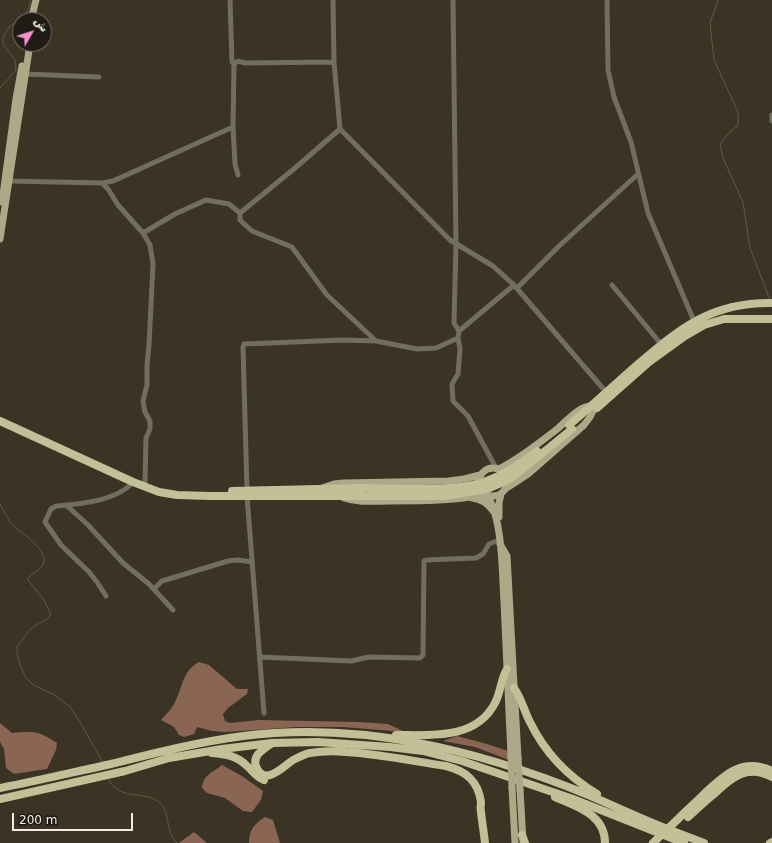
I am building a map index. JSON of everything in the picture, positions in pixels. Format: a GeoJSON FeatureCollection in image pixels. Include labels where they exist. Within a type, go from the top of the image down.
{"type":"FeatureCollection","features":[{"type":"Feature","properties":{"kind":"highway"},"geometry":{"type":"LineString","coordinates":[[592,409],[606,392],[661,344],[694,321],[727,308],[761,303],[772,304]]}},
{"type":"Feature","properties":{"kind":"highway"},"geometry":{"type":"LineString","coordinates":[[0,415],[145,482],[160,487],[179,490],[340,496],[362,492],[465,486],[483,482],[515,467],[570,427],[649,362],[699,328],[709,323],[724,319],[772,319]]}},
{"type":"Feature","properties":{"kind":"highway"},"geometry":{"type":"LineString","coordinates":[[0,421],[133,482],[152,490],[171,494],[247,493],[321,488],[362,492]]}},
{"type":"Feature","properties":{"kind":"highway"},"geometry":{"type":"LineString","coordinates":[[366,735],[446,734],[466,730],[490,711],[497,697],[502,678],[507,669]]}},
{"type":"Feature","properties":{"kind":"highway"},"geometry":{"type":"LineString","coordinates":[[514,688],[519,696],[535,734],[553,759],[568,774],[590,790],[643,819],[713,843]]}},
{"type":"Feature","properties":{"kind":"highway"},"geometry":{"type":"LineString","coordinates":[[0,788],[70,773],[167,749],[244,736],[327,731],[405,740],[456,750],[502,764],[586,794],[643,819],[704,843]]}},
{"type":"Feature","properties":{"kind":"highway"},"geometry":{"type":"LineString","coordinates":[[0,799],[72,784],[169,758],[241,746],[272,743],[318,742],[390,747],[422,751],[462,761],[522,780],[684,843]]}},
{"type":"Feature","properties":{"kind":"highway"},"geometry":{"type":"LineString","coordinates":[[272,743],[258,754],[255,760],[258,770],[265,775],[271,775],[278,772],[293,760],[305,754],[322,751],[396,757],[450,767],[467,775],[473,780],[475,785],[480,802],[480,810]]}},
{"type":"Feature","properties":{"kind":"highway"},"geometry":{"type":"LineString","coordinates":[[206,752],[238,758],[258,778],[267,780],[279,777],[299,762],[323,755],[367,757],[453,772],[469,781],[474,790],[480,810],[485,843]]}},
{"type":"Feature","properties":{"kind":"highway"},"geometry":{"type":"LineString","coordinates":[[662,843],[680,821],[716,783],[731,772],[748,766],[760,767],[772,771]]}},
{"type":"Feature","properties":{"kind":"highway"},"geometry":{"type":"LineString","coordinates":[[653,843],[734,776],[754,772],[772,777]]}},
{"type":"Feature","properties":{"kind":"highway"},"geometry":{"type":"LineString","coordinates":[[522,780],[531,787],[591,814],[601,825],[605,843]]}},
{"type":"Feature","properties":{"kind":"main road"},"geometry":{"type":"LineString","coordinates":[[33,12],[36,0]]}},
{"type":"Feature","properties":{"kind":"main road"},"geometry":{"type":"LineString","coordinates":[[37,12],[40,0]]}},
{"type":"Feature","properties":{"kind":"main road"},"geometry":{"type":"LineString","coordinates":[[0,217],[16,99],[25,52]]}},
{"type":"Feature","properties":{"kind":"main road"},"geometry":{"type":"LineString","coordinates":[[0,239],[29,52]]}},
{"type":"Feature","properties":{"kind":"main road"},"geometry":{"type":"LineString","coordinates":[[321,488],[329,485],[344,483],[456,481],[480,475],[487,469],[497,468],[521,456],[556,430],[580,409],[592,409],[590,417],[584,425],[528,474],[496,496],[486,494],[466,498],[418,501],[363,501],[352,500],[340,496]]}},
{"type":"Feature","properties":{"kind":"main road"},"geometry":{"type":"LineString","coordinates":[[497,468],[504,472],[507,478],[507,484],[499,503],[498,527],[507,669],[515,843]]}},
{"type":"Feature","properties":{"kind":"main road"},"geometry":{"type":"LineString","coordinates":[[480,475],[479,484],[481,489],[486,494],[496,516],[498,527]]}},
{"type":"Feature","properties":{"kind":"main road"},"geometry":{"type":"LineString","coordinates":[[466,498],[483,501],[489,506],[496,516]]}},
{"type":"Feature","properties":{"kind":"main road"},"geometry":{"type":"LineString","coordinates":[[499,542],[507,556],[523,840]]}},
{"type":"Feature","properties":{"kind":"street"},"geometry":{"type":"LineString","coordinates":[[230,0],[235,62],[233,127],[235,164],[238,175]]}},
{"type":"Feature","properties":{"kind":"street"},"geometry":{"type":"LineString","coordinates":[[333,0],[334,62],[340,129],[450,240],[493,266],[516,286],[606,392]]}},
{"type":"Feature","properties":{"kind":"street"},"geometry":{"type":"LineString","coordinates":[[453,0],[456,244],[454,322],[459,332],[458,338],[460,349],[458,374],[452,384],[453,402],[470,420],[497,468]]}},
{"type":"Feature","properties":{"kind":"street"},"geometry":{"type":"LineString","coordinates":[[607,0],[608,70],[614,96],[631,142],[648,213],[694,321]]}},
{"type":"Feature","properties":{"kind":"street"},"geometry":{"type":"LineString","coordinates":[[235,62],[334,62]]}},
{"type":"Feature","properties":{"kind":"street"},"geometry":{"type":"LineString","coordinates":[[25,74],[98,77]]}},
{"type":"Feature","properties":{"kind":"street"},"geometry":{"type":"LineString","coordinates":[[772,115],[772,121]]}},
{"type":"Feature","properties":{"kind":"street"},"geometry":{"type":"LineString","coordinates":[[9,181],[102,183],[113,181],[233,127]]}},
{"type":"Feature","properties":{"kind":"street"},"geometry":{"type":"LineString","coordinates":[[240,213],[340,129]]}},
{"type":"Feature","properties":{"kind":"street"},"geometry":{"type":"LineString","coordinates":[[459,332],[516,286],[638,174]]}},
{"type":"Feature","properties":{"kind":"street"},"geometry":{"type":"LineString","coordinates":[[102,183],[108,189],[118,205],[143,233],[150,245],[153,264],[147,385],[143,401],[145,412],[150,421],[150,429],[146,438],[145,482]]}},
{"type":"Feature","properties":{"kind":"street"},"geometry":{"type":"LineString","coordinates":[[143,233],[175,214],[206,200],[229,204],[240,213]]}},
{"type":"Feature","properties":{"kind":"street"},"geometry":{"type":"LineString","coordinates":[[240,213],[240,220],[252,231],[292,247],[326,294],[376,342]]}},
{"type":"Feature","properties":{"kind":"street"},"geometry":{"type":"LineString","coordinates":[[612,285],[661,344]]}},
{"type":"Feature","properties":{"kind":"street"},"geometry":{"type":"LineString","coordinates":[[264,713],[247,493],[244,344],[320,340],[376,342],[417,349],[436,348],[458,338]]}},
{"type":"Feature","properties":{"kind":"street"},"geometry":{"type":"LineString","coordinates":[[106,596],[98,582],[61,545],[45,522],[51,509],[56,506],[96,501],[121,492],[128,488],[133,482]]}},
{"type":"Feature","properties":{"kind":"street"},"geometry":{"type":"LineString","coordinates":[[66,505],[122,563],[146,581],[173,610]]}},
{"type":"Feature","properties":{"kind":"street"},"geometry":{"type":"LineString","coordinates":[[260,657],[351,661],[368,657],[420,658],[423,656],[424,561],[476,558],[483,554],[489,544],[499,542]]}},
{"type":"Feature","properties":{"kind":"street"},"geometry":{"type":"LineString","coordinates":[[154,589],[162,581],[228,561],[238,560],[252,562]]}},
{"type":"Feature","properties":{"kind":"shaded area"},"geometry":{"type":"Polygon","coordinates":[[[199,662],[209,665],[237,689],[248,689],[247,694],[228,708],[223,714],[225,721],[230,723],[259,720],[359,722],[388,724],[405,732],[343,727],[297,727],[225,732],[212,731],[197,727],[194,734],[184,737],[179,735],[174,727],[161,720],[174,705],[189,670],[199,662]]]}},
{"type":"Feature","properties":{"kind":"shaded area"},"geometry":{"type":"Polygon","coordinates":[[[0,723],[12,733],[26,732],[41,734],[57,743],[56,750],[47,769],[14,774],[6,768],[4,749],[0,742],[0,723]]]}},
{"type":"Feature","properties":{"kind":"shaded area"},"geometry":{"type":"Polygon","coordinates":[[[457,736],[508,751],[509,760],[475,747],[443,741],[457,736]]]}},
{"type":"Feature","properties":{"kind":"shaded area"},"geometry":{"type":"Polygon","coordinates":[[[222,765],[242,776],[263,791],[261,800],[252,812],[243,811],[225,798],[207,793],[202,788],[206,777],[222,765]]]}},
{"type":"Feature","properties":{"kind":"shaded area"},"geometry":{"type":"Polygon","coordinates":[[[265,817],[273,820],[280,843],[249,843],[251,831],[258,822],[265,817]]]}},
{"type":"Feature","properties":{"kind":"shaded area"},"geometry":{"type":"Polygon","coordinates":[[[194,832],[207,843],[179,843],[194,832]]]}},
{"type":"Feature","properties":{"kind":"waterway"},"geometry":{"type":"LineString","coordinates":[[27,12],[31,0]]}},
{"type":"Feature","properties":{"kind":"waterway"},"geometry":{"type":"LineString","coordinates":[[718,0],[710,23],[714,60],[738,112],[738,125],[726,136],[720,145],[723,158],[743,202],[750,248],[770,300]]}},
{"type":"Feature","properties":{"kind":"waterway"},"geometry":{"type":"LineString","coordinates":[[0,88],[16,70],[15,60],[3,44],[3,37],[12,25]]}},
{"type":"Feature","properties":{"kind":"waterway"},"geometry":{"type":"LineString","coordinates":[[0,504],[11,523],[37,545],[41,551],[44,562],[43,565],[27,579],[44,600],[51,615],[46,620],[30,629],[17,646],[20,665],[26,678],[33,685],[55,695],[70,707],[103,763]]}},
{"type":"Feature","properties":{"kind":"waterway"},"geometry":{"type":"LineString","coordinates":[[109,779],[113,786],[124,793],[146,796],[159,802],[165,810],[170,832],[177,843]]}}]}
